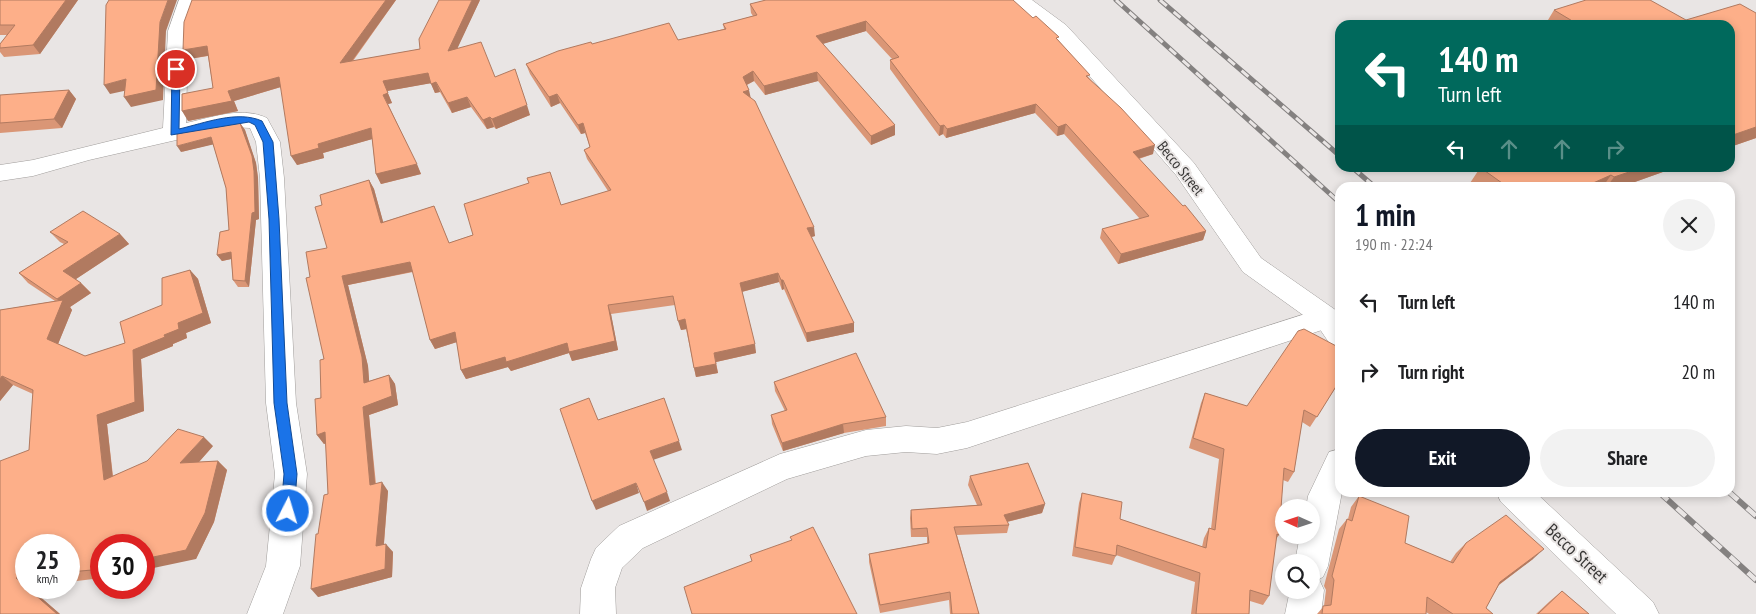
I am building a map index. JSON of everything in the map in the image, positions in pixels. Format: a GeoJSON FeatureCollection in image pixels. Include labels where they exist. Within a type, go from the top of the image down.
{"type":"FeatureCollection","features":[{"type":"Feature","properties":{"kind":"street"},"geometry":{"type":"LineString","coordinates":[[174,133],[178,31],[189,0]]}},
{"type":"Feature","properties":{"kind":"street","name":"Becco Street"},"geometry":{"type":"LineString","coordinates":[[1019,0],[1059,29],[1185,168],[1252,265],[1334,327]]}},
{"type":"Feature","properties":{"kind":"street"},"geometry":{"type":"LineString","coordinates":[[0,173],[32,168],[233,120],[250,119],[259,123],[268,142],[274,219],[280,403],[291,474],[283,566],[265,614]]}},
{"type":"Feature","properties":{"kind":"street"},"geometry":{"type":"LineString","coordinates":[[598,614],[598,588],[608,559],[630,537],[780,468],[866,443],[906,440],[937,441],[967,435],[1334,327]]}},
{"type":"Feature","properties":{"kind":"street"},"geometry":{"type":"LineString","coordinates":[[1313,554],[1324,496],[1335,473]]}},
{"type":"Feature","properties":{"kind":"street","name":"Becco Street"},"geometry":{"type":"LineString","coordinates":[[1517,497],[1641,614]]}},
{"type":"Feature","properties":{"kind":"street"},"geometry":{"type":"LineString","coordinates":[[1303,614],[1306,599]]}},
{"type":"Feature","properties":{"kind":"building"},"geometry":{"type":"Polygon","coordinates":[[[0,0],[66,0],[33,45],[0,48],[0,44],[15,25],[0,25],[0,0]]]}},
{"type":"Feature","properties":{"kind":"building"},"geometry":{"type":"Polygon","coordinates":[[[109,0],[168,0],[160,22],[156,90],[124,97],[126,79],[104,85],[106,5],[109,0]]]}},
{"type":"Feature","properties":{"kind":"building"},"geometry":{"type":"Polygon","coordinates":[[[192,0],[386,0],[340,63],[420,49],[419,39],[439,0],[472,0],[448,51],[481,42],[495,77],[515,69],[527,105],[492,119],[490,117],[483,120],[467,97],[448,103],[436,82],[431,84],[428,73],[383,81],[388,93],[383,95],[417,164],[376,174],[371,128],[318,144],[319,148],[291,156],[279,77],[228,91],[232,101],[182,111],[182,94],[213,88],[207,46],[183,50],[184,22],[192,0]]]}},
{"type":"Feature","properties":{"kind":"building"},"geometry":{"type":"Polygon","coordinates":[[[766,0],[1013,0],[1033,18],[1036,16],[1059,37],[1056,38],[1090,75],[1086,76],[1121,108],[1155,145],[1133,152],[1183,206],[1185,205],[1206,231],[1121,254],[1102,229],[1149,216],[1066,124],[1058,127],[1036,104],[947,129],[944,125],[940,126],[890,60],[899,57],[866,21],[816,36],[895,125],[871,136],[817,72],[764,86],[753,71],[743,77],[749,90],[743,92],[755,101],[814,227],[807,228],[854,323],[806,333],[783,280],[781,280],[778,273],[740,283],[755,344],[714,353],[716,364],[694,368],[685,319],[678,321],[673,296],[608,305],[615,341],[569,352],[567,343],[506,362],[505,357],[461,370],[455,332],[430,340],[410,262],[342,276],[362,357],[364,383],[389,375],[392,396],[363,407],[370,485],[382,482],[376,546],[386,544],[385,569],[311,589],[316,534],[318,534],[324,495],[328,494],[325,432],[317,435],[315,399],[321,398],[320,360],[324,359],[306,278],[310,277],[306,252],[327,248],[315,207],[322,205],[320,195],[369,180],[381,223],[434,206],[449,243],[473,235],[464,204],[529,183],[527,178],[550,172],[561,205],[611,190],[584,150],[590,147],[583,123],[578,125],[557,94],[549,97],[526,64],[558,51],[591,42],[592,44],[669,23],[678,40],[726,29],[723,24],[757,15],[750,4],[766,0]]]}},
{"type":"Feature","properties":{"kind":"building"},"geometry":{"type":"Polygon","coordinates":[[[1586,0],[1650,0],[1686,20],[1571,20],[1554,10],[1586,0]]]}},
{"type":"Feature","properties":{"kind":"building"},"geometry":{"type":"Polygon","coordinates":[[[1740,4],[1756,13],[1756,127],[1735,134],[1735,20],[1686,20],[1740,4]]]}},
{"type":"Feature","properties":{"kind":"building"},"geometry":{"type":"Polygon","coordinates":[[[69,90],[54,119],[0,123],[0,95],[69,90]]]}},
{"type":"Feature","properties":{"kind":"building"},"geometry":{"type":"Polygon","coordinates":[[[229,122],[240,123],[252,156],[254,171],[255,212],[252,213],[245,281],[233,280],[231,252],[217,255],[220,232],[229,230],[226,188],[211,137],[177,146],[177,134],[229,122]]]}},
{"type":"Feature","properties":{"kind":"building"},"geometry":{"type":"Polygon","coordinates":[[[1487,172],[1629,172],[1614,177],[1611,175],[1595,182],[1501,182],[1487,172]]]}},
{"type":"Feature","properties":{"kind":"building"},"geometry":{"type":"Polygon","coordinates":[[[83,211],[120,234],[63,271],[81,283],[57,299],[19,273],[68,242],[50,232],[83,211]]]}},
{"type":"Feature","properties":{"kind":"building"},"geometry":{"type":"Polygon","coordinates":[[[190,270],[203,313],[178,323],[179,329],[164,335],[165,337],[133,350],[135,402],[97,415],[104,480],[147,461],[178,429],[204,437],[180,463],[218,461],[205,513],[186,550],[155,557],[155,534],[90,534],[90,570],[80,571],[80,534],[15,534],[15,599],[40,599],[57,614],[0,614],[0,461],[29,450],[33,390],[2,376],[0,379],[0,310],[63,300],[47,339],[85,356],[125,343],[120,322],[162,305],[162,278],[190,270]]]}},
{"type":"Feature","properties":{"kind":"building"},"geometry":{"type":"Polygon","coordinates":[[[1304,329],[1335,345],[1335,388],[1317,417],[1304,410],[1294,472],[1284,468],[1282,499],[1275,499],[1276,544],[1269,596],[1250,590],[1249,614],[1196,614],[1200,573],[1117,545],[1116,556],[1075,547],[1082,493],[1122,502],[1120,519],[1206,548],[1209,528],[1215,530],[1224,449],[1193,438],[1205,393],[1247,406],[1298,331],[1304,329]]]}},
{"type":"Feature","properties":{"kind":"building"},"geometry":{"type":"Polygon","coordinates":[[[856,353],[886,417],[843,424],[782,443],[771,415],[787,410],[774,382],[856,353]]]}},
{"type":"Feature","properties":{"kind":"building"},"geometry":{"type":"Polygon","coordinates":[[[589,398],[598,420],[664,398],[679,441],[650,451],[667,492],[644,502],[636,483],[592,501],[560,409],[589,398]]]}},
{"type":"Feature","properties":{"kind":"building"},"geometry":{"type":"Polygon","coordinates":[[[1028,463],[1045,504],[1004,515],[1009,525],[954,527],[979,614],[952,614],[950,592],[880,605],[869,554],[929,543],[927,528],[912,529],[911,510],[982,505],[970,476],[1028,463]]]}},
{"type":"Feature","properties":{"kind":"building"},"geometry":{"type":"Polygon","coordinates":[[[1359,497],[1409,516],[1405,543],[1453,563],[1466,543],[1506,515],[1544,549],[1500,582],[1486,608],[1493,614],[1453,614],[1427,597],[1426,614],[1322,614],[1323,606],[1331,605],[1334,580],[1332,576],[1347,519],[1352,521],[1359,497]]]}},
{"type":"Feature","properties":{"kind":"building"},"geometry":{"type":"Polygon","coordinates":[[[813,527],[857,614],[692,614],[684,587],[752,561],[750,555],[792,540],[790,537],[813,527]]]}},
{"type":"Feature","properties":{"kind":"building"},"geometry":{"type":"Polygon","coordinates":[[[1562,591],[1589,614],[1538,614],[1562,591]]]}},
{"type":"Feature","properties":{"kind":"railway"},"geometry":{"type":"LineString","coordinates":[[1116,0],[1335,198]]}},
{"type":"Feature","properties":{"kind":"railway"},"geometry":{"type":"LineString","coordinates":[[1160,0],[1335,152]]}},
{"type":"Feature","properties":{"kind":"railway"},"geometry":{"type":"LineString","coordinates":[[1358,172],[1369,182]]}},
{"type":"Feature","properties":{"kind":"railway"},"geometry":{"type":"LineString","coordinates":[[1665,497],[1756,580]]}},
{"type":"Feature","properties":{"kind":"railway"},"geometry":{"type":"LineString","coordinates":[[1735,497],[1756,516]]}},
{"type":"Feature","properties":{"kind":"route"},"geometry":{"type":"LineString","coordinates":[[176,69],[174,133],[233,120],[250,119],[259,123],[268,142],[274,219],[280,403],[291,474],[288,511]]}}]}
